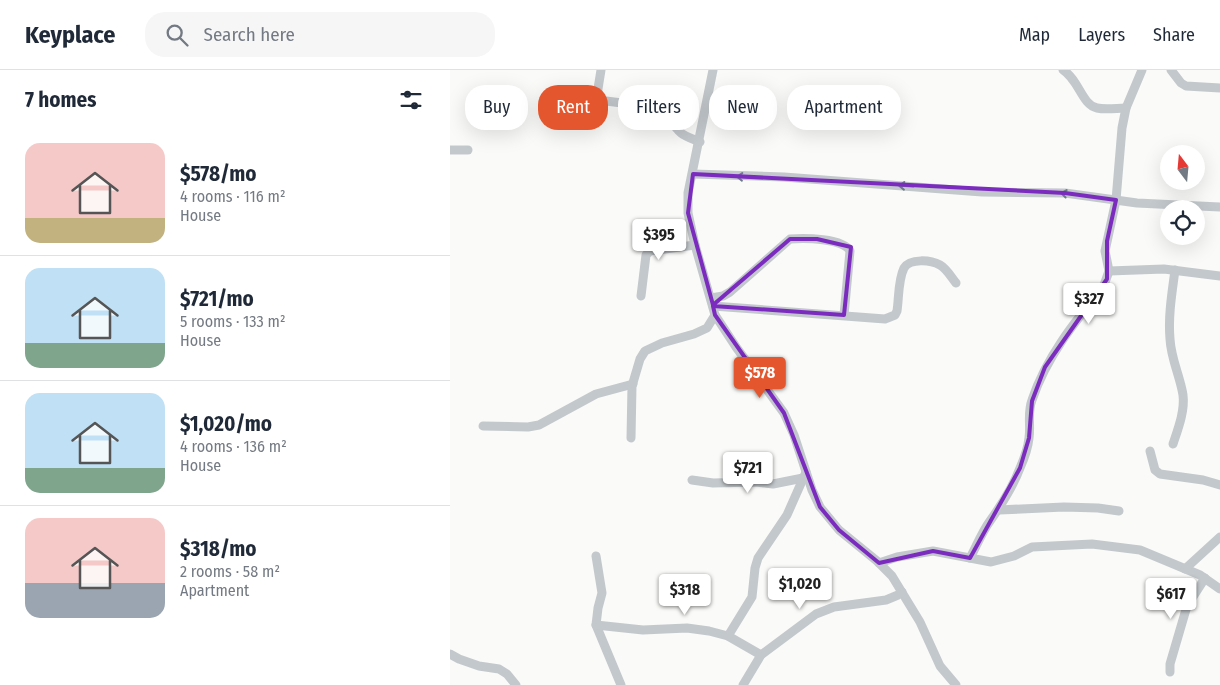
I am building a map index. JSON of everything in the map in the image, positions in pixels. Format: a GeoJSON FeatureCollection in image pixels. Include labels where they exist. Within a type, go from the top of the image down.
{"type":"FeatureCollection","features":[{"type":"Feature","properties":{"kind":"street"},"geometry":{"type":"LineString","coordinates":[[601,70],[598,100],[654,107],[666,113],[680,132],[700,142]]}},
{"type":"Feature","properties":{"kind":"street"},"geometry":{"type":"LineString","coordinates":[[714,70],[688,193],[688,213],[695,245],[713,306],[736,347],[784,412],[805,475],[827,518],[892,576],[920,622],[940,666],[956,685]]}},
{"type":"Feature","properties":{"kind":"street"},"geometry":{"type":"LineString","coordinates":[[1063,70],[1071,75],[1088,105],[1097,108],[1126,108]]}},
{"type":"Feature","properties":{"kind":"street"},"geometry":{"type":"LineString","coordinates":[[970,558],[990,521],[999,510],[1020,468],[1029,438],[1029,414],[1032,401],[1045,367],[1055,350],[1103,288],[1109,270],[1106,251],[1116,200],[1122,128],[1126,108],[1142,70]]}},
{"type":"Feature","properties":{"kind":"street"},"geometry":{"type":"LineString","coordinates":[[1170,70],[1186,86],[1220,88]]}},
{"type":"Feature","properties":{"kind":"street"},"geometry":{"type":"LineString","coordinates":[[450,150],[468,150]]}},
{"type":"Feature","properties":{"kind":"street"},"geometry":{"type":"LineString","coordinates":[[693,174],[784,177],[982,192],[1065,193],[1137,203],[1220,207]]}},
{"type":"Feature","properties":{"kind":"street"},"geometry":{"type":"LineString","coordinates":[[632,438],[633,384],[640,359],[645,351],[662,343],[694,334],[707,328],[713,306],[790,239],[817,239],[840,243],[846,246],[850,252],[844,315]]}},
{"type":"Feature","properties":{"kind":"street"},"geometry":{"type":"LineString","coordinates":[[641,296],[646,254],[650,251],[695,245]]}},
{"type":"Feature","properties":{"kind":"street"},"geometry":{"type":"LineString","coordinates":[[713,306],[885,319],[895,315],[898,311],[903,273],[905,267],[910,263],[921,261],[939,264],[956,283]]}},
{"type":"Feature","properties":{"kind":"street"},"geometry":{"type":"LineString","coordinates":[[1109,270],[1164,269],[1220,276]]}},
{"type":"Feature","properties":{"kind":"street"},"geometry":{"type":"LineString","coordinates":[[1173,444],[1184,396],[1173,362],[1170,341],[1170,313],[1175,270]]}},
{"type":"Feature","properties":{"kind":"street"},"geometry":{"type":"LineString","coordinates":[[482,426],[517,427],[538,425],[596,394],[633,384]]}},
{"type":"Feature","properties":{"kind":"street"},"geometry":{"type":"LineString","coordinates":[[1150,450],[1156,470],[1160,474],[1203,480],[1220,485]]}},
{"type":"Feature","properties":{"kind":"street"},"geometry":{"type":"LineString","coordinates":[[692,480],[714,483],[756,482],[773,484],[805,475]]}},
{"type":"Feature","properties":{"kind":"street"},"geometry":{"type":"LineString","coordinates":[[728,636],[752,596],[758,558],[787,515],[805,475]]}},
{"type":"Feature","properties":{"kind":"street"},"geometry":{"type":"LineString","coordinates":[[999,510],[1064,507],[1119,511]]}},
{"type":"Feature","properties":{"kind":"street"},"geometry":{"type":"LineString","coordinates":[[1185,569],[1220,537]]}},
{"type":"Feature","properties":{"kind":"street"},"geometry":{"type":"LineString","coordinates":[[879,563],[898,557],[933,551],[991,562],[1014,556],[1032,547],[1092,544],[1140,550],[1205,578],[1220,589]]}},
{"type":"Feature","properties":{"kind":"street"},"geometry":{"type":"LineString","coordinates":[[596,556],[602,593],[596,625],[621,685]]}},
{"type":"Feature","properties":{"kind":"street"},"geometry":{"type":"LineString","coordinates":[[1170,672],[1170,664],[1187,606],[1205,578]]}},
{"type":"Feature","properties":{"kind":"street"},"geometry":{"type":"LineString","coordinates":[[743,685],[761,655],[798,626],[825,609],[886,600],[902,592]]}},
{"type":"Feature","properties":{"kind":"street"},"geometry":{"type":"LineString","coordinates":[[596,625],[643,630],[687,628],[728,636],[761,655]]}},
{"type":"Feature","properties":{"kind":"street"},"geometry":{"type":"LineString","coordinates":[[450,654],[479,666],[499,669],[507,674],[516,685]]}},
{"type":"Feature","properties":{"kind":"highlighted area"},"geometry":{"type":"Polygon","coordinates":[[[693,174],[1065,193],[1116,200],[1107,241],[1107,279],[1045,367],[1032,401],[1029,438],[1020,468],[970,558],[933,551],[879,563],[839,530],[820,507],[784,413],[715,315],[713,306],[844,315],[851,247],[817,239],[790,239],[713,305],[688,213],[693,174]]]}}]}
